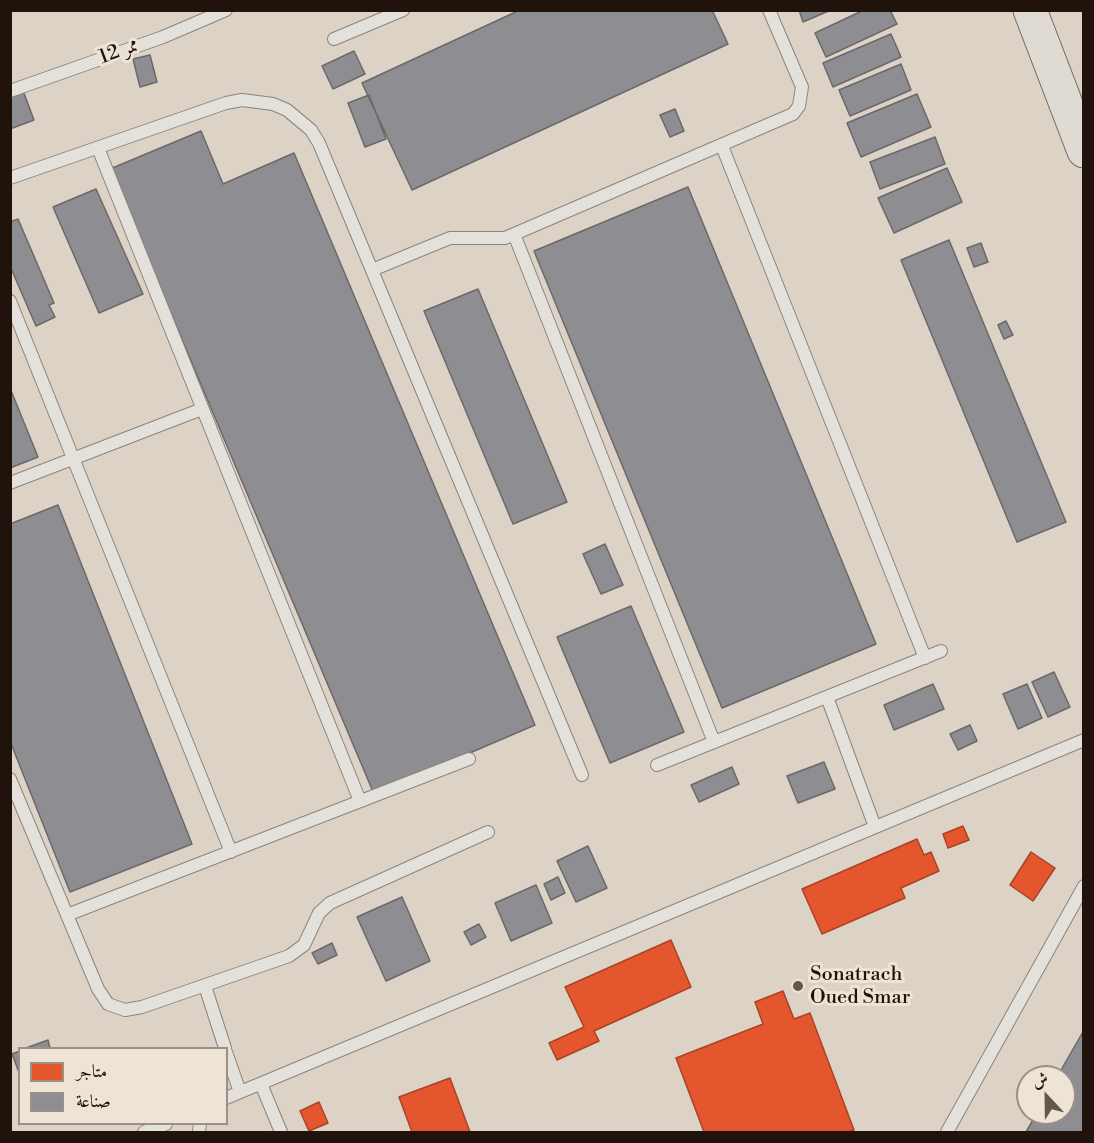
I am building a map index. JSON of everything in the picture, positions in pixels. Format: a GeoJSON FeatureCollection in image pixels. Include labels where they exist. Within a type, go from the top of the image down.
{"type":"FeatureCollection","features":[{"type":"Feature","properties":{"kind":"main road"},"geometry":{"type":"LineString","coordinates":[[1030,10],[1083,151]]}},
{"type":"Feature","properties":{"kind":"lane","name":"ممر 12"},"geometry":{"type":"LineString","coordinates":[[10,91],[163,37],[226,10]]}},
{"type":"Feature","properties":{"kind":"lane"},"geometry":{"type":"LineString","coordinates":[[334,39],[404,10]]}},
{"type":"Feature","properties":{"kind":"lane"},"geometry":{"type":"LineString","coordinates":[[372,270],[450,238],[495,240],[514,234],[785,119],[799,106],[802,87],[770,10]]}},
{"type":"Feature","properties":{"kind":"lane"},"geometry":{"type":"LineString","coordinates":[[10,178],[226,103],[257,100],[280,107],[300,119],[319,143],[582,775]]}},
{"type":"Feature","properties":{"kind":"lane"},"geometry":{"type":"LineString","coordinates":[[722,146],[926,658]]}},
{"type":"Feature","properties":{"kind":"lane"},"geometry":{"type":"LineString","coordinates":[[98,148],[360,801]]}},
{"type":"Feature","properties":{"kind":"lane"},"geometry":{"type":"LineString","coordinates":[[514,234],[714,742]]}},
{"type":"Feature","properties":{"kind":"lane"},"geometry":{"type":"LineString","coordinates":[[10,301],[231,852]]}},
{"type":"Feature","properties":{"kind":"lane"},"geometry":{"type":"LineString","coordinates":[[10,483],[202,408]]}},
{"type":"Feature","properties":{"kind":"lane"},"geometry":{"type":"LineString","coordinates":[[657,765],[941,651]]}},
{"type":"Feature","properties":{"kind":"lane"},"geometry":{"type":"LineString","coordinates":[[827,697],[875,827]]}},
{"type":"Feature","properties":{"kind":"lane"},"geometry":{"type":"LineString","coordinates":[[228,1097],[1083,740]]}},
{"type":"Feature","properties":{"kind":"lane"},"geometry":{"type":"LineString","coordinates":[[67,915],[469,759]]}},
{"type":"Feature","properties":{"kind":"lane"},"geometry":{"type":"LineString","coordinates":[[10,779],[102,997],[116,1008],[134,1009],[289,956],[304,945],[319,913],[330,903],[488,832]]}},
{"type":"Feature","properties":{"kind":"lane"},"geometry":{"type":"LineString","coordinates":[[947,1132],[1083,886]]}},
{"type":"Feature","properties":{"kind":"lane"},"geometry":{"type":"LineString","coordinates":[[205,986],[225,1047]]}},
{"type":"Feature","properties":{"kind":"lane"},"geometry":{"type":"LineString","coordinates":[[228,1056],[240,1092]]}},
{"type":"Feature","properties":{"kind":"lane"},"geometry":{"type":"LineString","coordinates":[[261,1084],[281,1132]]}},
{"type":"Feature","properties":{"kind":"lane"},"geometry":{"type":"LineString","coordinates":[[144,1132],[162,1125]]}},
{"type":"Feature","properties":{"kind":"building: متاجر"},"geometry":{"type":"Polygon","coordinates":[[[963,826],[969,840],[948,848],[943,834],[963,826]]]}},
{"type":"Feature","properties":{"kind":"building: متاجر"},"geometry":{"type":"Polygon","coordinates":[[[917,839],[924,855],[931,852],[939,871],[901,888],[905,898],[822,934],[802,889],[917,839]]]}},
{"type":"Feature","properties":{"kind":"building: متاجر"},"geometry":{"type":"Polygon","coordinates":[[[1031,852],[1055,868],[1033,901],[1010,885],[1031,852]]]}},
{"type":"Feature","properties":{"kind":"building: متاجر"},"geometry":{"type":"Polygon","coordinates":[[[671,940],[691,987],[594,1031],[599,1041],[557,1060],[549,1043],[584,1027],[565,987],[671,940]]]}},
{"type":"Feature","properties":{"kind":"building: متاجر"},"geometry":{"type":"Polygon","coordinates":[[[783,991],[794,1019],[810,1013],[854,1130],[847,1132],[704,1132],[676,1058],[763,1024],[755,1002],[783,991]]]}},
{"type":"Feature","properties":{"kind":"building: متاجر"},"geometry":{"type":"Polygon","coordinates":[[[450,1078],[470,1132],[412,1132],[399,1097],[450,1078]]]}},
{"type":"Feature","properties":{"kind":"building: متاجر"},"geometry":{"type":"Polygon","coordinates":[[[319,1102],[328,1123],[309,1131],[300,1111],[319,1102]]]}},
{"type":"Feature","properties":{"kind":"building: صناعة"},"geometry":{"type":"Polygon","coordinates":[[[520,10],[712,10],[728,44],[412,190],[362,83],[520,10]]]}},
{"type":"Feature","properties":{"kind":"building: صناعة"},"geometry":{"type":"Polygon","coordinates":[[[799,10],[831,10],[803,22],[799,10]]]}},
{"type":"Feature","properties":{"kind":"building: صناعة"},"geometry":{"type":"Polygon","coordinates":[[[864,10],[890,10],[897,24],[826,57],[815,33],[864,10]]]}},
{"type":"Feature","properties":{"kind":"building: صناعة"},"geometry":{"type":"Polygon","coordinates":[[[891,34],[901,57],[833,87],[823,63],[891,34]]]}},
{"type":"Feature","properties":{"kind":"building: صناعة"},"geometry":{"type":"Polygon","coordinates":[[[354,51],[365,74],[333,89],[322,66],[354,51]]]}},
{"type":"Feature","properties":{"kind":"building: صناعة"},"geometry":{"type":"Polygon","coordinates":[[[150,55],[157,82],[140,87],[133,59],[150,55]]]}},
{"type":"Feature","properties":{"kind":"building: صناعة"},"geometry":{"type":"Polygon","coordinates":[[[901,64],[911,90],[850,116],[839,90],[901,64]]]}},
{"type":"Feature","properties":{"kind":"building: صناعة"},"geometry":{"type":"Polygon","coordinates":[[[22,88],[34,120],[10,129],[10,93],[22,88]]]}},
{"type":"Feature","properties":{"kind":"building: صناعة"},"geometry":{"type":"Polygon","coordinates":[[[917,94],[931,127],[861,157],[847,123],[917,94]]]}},
{"type":"Feature","properties":{"kind":"building: صناعة"},"geometry":{"type":"Polygon","coordinates":[[[369,95],[386,139],[365,147],[348,103],[369,95]]]}},
{"type":"Feature","properties":{"kind":"building: صناعة"},"geometry":{"type":"Polygon","coordinates":[[[675,109],[684,131],[670,137],[660,115],[675,109]]]}},
{"type":"Feature","properties":{"kind":"building: صناعة"},"geometry":{"type":"Polygon","coordinates":[[[201,131],[223,184],[294,153],[535,725],[374,794],[110,169],[201,131]]]}},
{"type":"Feature","properties":{"kind":"building: صناعة"},"geometry":{"type":"Polygon","coordinates":[[[935,137],[945,164],[880,189],[870,162],[935,137]]]}},
{"type":"Feature","properties":{"kind":"building: صناعة"},"geometry":{"type":"Polygon","coordinates":[[[947,168],[962,202],[894,233],[878,198],[947,168]]]}},
{"type":"Feature","properties":{"kind":"building: صناعة"},"geometry":{"type":"Polygon","coordinates":[[[688,187],[876,644],[722,708],[534,251],[688,187]]]}},
{"type":"Feature","properties":{"kind":"building: صناعة"},"geometry":{"type":"Polygon","coordinates":[[[96,189],[143,294],[99,313],[53,207],[96,189]]]}},
{"type":"Feature","properties":{"kind":"building: صناعة"},"geometry":{"type":"Polygon","coordinates":[[[18,219],[54,303],[49,305],[55,317],[36,326],[10,266],[10,222],[18,219]]]}},
{"type":"Feature","properties":{"kind":"building: صناعة"},"geometry":{"type":"Polygon","coordinates":[[[949,240],[1066,522],[1017,542],[901,260],[949,240]]]}},
{"type":"Feature","properties":{"kind":"building: صناعة"},"geometry":{"type":"Polygon","coordinates":[[[981,243],[988,262],[974,267],[967,248],[981,243]]]}},
{"type":"Feature","properties":{"kind":"building: صناعة"},"geometry":{"type":"Polygon","coordinates":[[[478,289],[567,502],[513,524],[424,311],[478,289]]]}},
{"type":"Feature","properties":{"kind":"building: صناعة"},"geometry":{"type":"Polygon","coordinates":[[[1006,321],[1013,335],[1004,339],[998,325],[1006,321]]]}},
{"type":"Feature","properties":{"kind":"building: صناعة"},"geometry":{"type":"Polygon","coordinates":[[[10,388],[38,457],[10,468],[10,388]]]}},
{"type":"Feature","properties":{"kind":"building: صناعة"},"geometry":{"type":"Polygon","coordinates":[[[58,505],[192,844],[70,892],[10,741],[10,524],[58,505]]]}},
{"type":"Feature","properties":{"kind":"building: صناعة"},"geometry":{"type":"Polygon","coordinates":[[[605,544],[623,585],[601,594],[583,554],[605,544]]]}},
{"type":"Feature","properties":{"kind":"building: صناعة"},"geometry":{"type":"Polygon","coordinates":[[[631,606],[684,732],[610,763],[557,637],[631,606]]]}},
{"type":"Feature","properties":{"kind":"building: صناعة"},"geometry":{"type":"Polygon","coordinates":[[[1054,672],[1070,707],[1048,717],[1032,682],[1054,672]]]}},
{"type":"Feature","properties":{"kind":"building: صناعة"},"geometry":{"type":"Polygon","coordinates":[[[933,684],[944,709],[894,730],[884,705],[933,684]]]}},
{"type":"Feature","properties":{"kind":"building: صناعة"},"geometry":{"type":"Polygon","coordinates":[[[1027,684],[1042,718],[1018,729],[1003,694],[1027,684]]]}},
{"type":"Feature","properties":{"kind":"building: صناعة"},"geometry":{"type":"Polygon","coordinates":[[[970,725],[977,741],[958,750],[950,734],[970,725]]]}},
{"type":"Feature","properties":{"kind":"building: صناعة"},"geometry":{"type":"Polygon","coordinates":[[[824,762],[835,789],[798,803],[787,776],[824,762]]]}},
{"type":"Feature","properties":{"kind":"building: صناعة"},"geometry":{"type":"Polygon","coordinates":[[[732,767],[739,784],[699,802],[691,785],[732,767]]]}},
{"type":"Feature","properties":{"kind":"building: صناعة"},"geometry":{"type":"Polygon","coordinates":[[[588,846],[607,888],[576,902],[557,861],[588,846]]]}},
{"type":"Feature","properties":{"kind":"building: صناعة"},"geometry":{"type":"Polygon","coordinates":[[[558,877],[565,893],[551,900],[544,884],[558,877]]]}},
{"type":"Feature","properties":{"kind":"building: صناعة"},"geometry":{"type":"Polygon","coordinates":[[[536,885],[552,923],[511,941],[495,903],[536,885]]]}},
{"type":"Feature","properties":{"kind":"building: صناعة"},"geometry":{"type":"Polygon","coordinates":[[[402,897],[430,961],[386,981],[357,917],[402,897]]]}},
{"type":"Feature","properties":{"kind":"building: صناعة"},"geometry":{"type":"Polygon","coordinates":[[[479,924],[486,937],[471,945],[464,932],[479,924]]]}},
{"type":"Feature","properties":{"kind":"building: صناعة"},"geometry":{"type":"Polygon","coordinates":[[[332,943],[337,955],[318,964],[312,953],[332,943]]]}},
{"type":"Feature","properties":{"kind":"building: صناعة"},"geometry":{"type":"Polygon","coordinates":[[[1084,1030],[1084,1132],[1026,1132],[1030,1125],[1076,1125],[1076,1065],[1064,1065],[1084,1030]]]}},
{"type":"Feature","properties":{"kind":"building: صناعة"},"geometry":{"type":"Polygon","coordinates":[[[48,1040],[50,1047],[29,1047],[48,1040]]]}},
{"type":"Feature","properties":{"kind":"building: صناعة"},"geometry":{"type":"Polygon","coordinates":[[[18,1052],[18,1070],[12,1054],[18,1052]]]}},
{"type":"Feature","properties":{"kind":"place","name":"Sonatrach Oued Smar"},"geometry":{"type":"Point","coordinates":[798,986]}}]}
